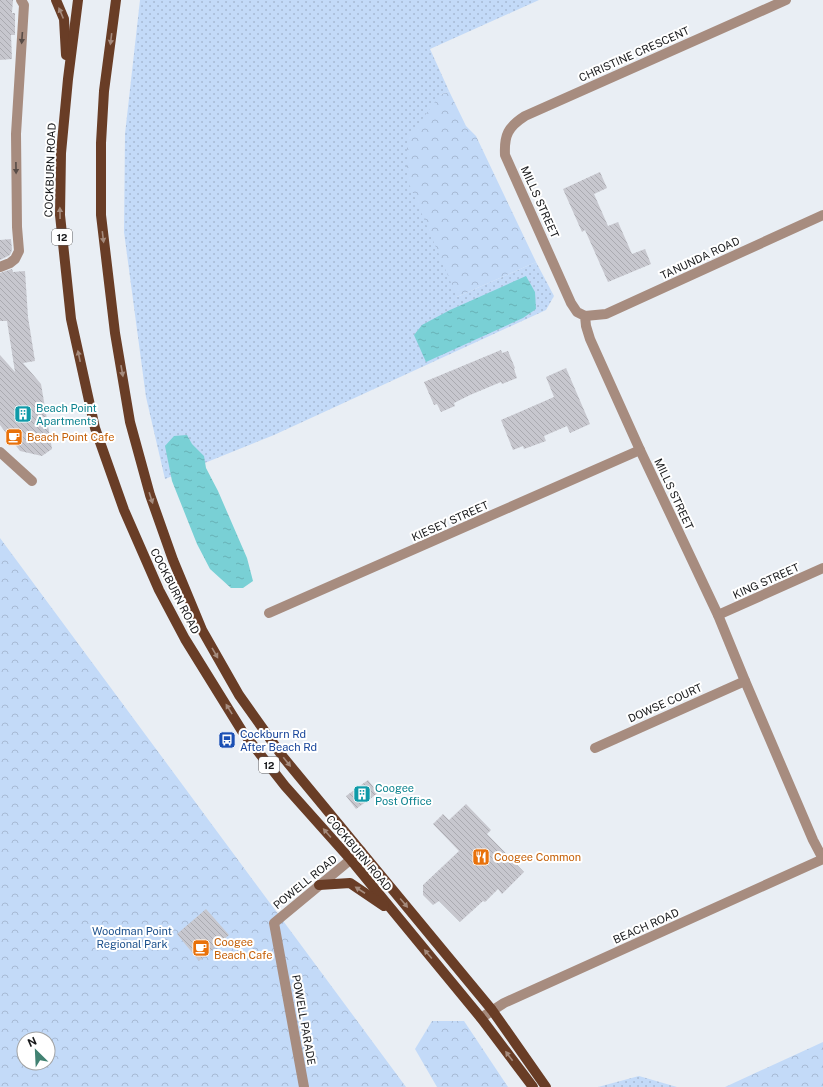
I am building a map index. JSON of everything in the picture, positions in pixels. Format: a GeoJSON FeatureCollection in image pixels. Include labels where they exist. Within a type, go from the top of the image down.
{"type":"FeatureCollection","features":[{"type":"Feature","properties":{"kind":"main road"},"geometry":{"type":"LineString","coordinates":[[56,0],[64,19],[68,79]]}},
{"type":"Feature","properties":{"kind":"main road","name":"COCKBURN ROAD"},"geometry":{"type":"LineString","coordinates":[[78,0],[61,152],[60,215],[71,319],[95,428],[114,485],[159,590],[185,638],[242,731],[285,786],[351,860],[481,1018],[533,1087]]}},
{"type":"Feature","properties":{"kind":"main road","name":"COCKBURN ROAD"},"geometry":{"type":"LineString","coordinates":[[116,0],[104,90],[101,143],[100,215],[115,333],[130,422],[150,495],[173,560],[202,630],[239,695],[283,757],[492,1010],[546,1087]]}},
{"type":"Feature","properties":{"kind":"main road"},"geometry":{"type":"LineString","coordinates":[[319,886],[350,883],[393,911]]}},
{"type":"Feature","properties":{"kind":"street"},"geometry":{"type":"LineString","coordinates":[[0,267],[10,263],[19,251],[17,227],[16,134],[24,5],[21,0]]}},
{"type":"Feature","properties":{"kind":"street","name":"CHRISTINE CRESCENT"},"geometry":{"type":"LineString","coordinates":[[505,143],[514,123],[525,116],[786,0]]}},
{"type":"Feature","properties":{"kind":"street","name":"MILLS STREET"},"geometry":{"type":"LineString","coordinates":[[505,143],[505,155],[571,303],[577,312],[585,316],[590,339],[640,450],[718,615],[813,840],[823,859]]}},
{"type":"Feature","properties":{"kind":"street","name":"TANUNDA ROAD"},"geometry":{"type":"LineString","coordinates":[[585,316],[606,314],[823,216]]}},
{"type":"Feature","properties":{"kind":"street","name":"KIESEY STREET"},"geometry":{"type":"LineString","coordinates":[[269,613],[640,450]]}},
{"type":"Feature","properties":{"kind":"street"},"geometry":{"type":"LineString","coordinates":[[0,452],[32,481]]}},
{"type":"Feature","properties":{"kind":"street","name":"KING STREET"},"geometry":{"type":"LineString","coordinates":[[718,615],[823,568]]}},
{"type":"Feature","properties":{"kind":"street","name":"DOWSE COURT"},"geometry":{"type":"LineString","coordinates":[[594,748],[745,681]]}},
{"type":"Feature","properties":{"kind":"street","name":"POWELL ROAD"},"geometry":{"type":"LineString","coordinates":[[280,958],[274,923],[361,851]]}},
{"type":"Feature","properties":{"kind":"street","name":"BEACH ROAD"},"geometry":{"type":"LineString","coordinates":[[481,1018],[504,1003],[823,859]]}},
{"type":"Feature","properties":{"kind":"street","name":"POWELL PARADE"},"geometry":{"type":"LineString","coordinates":[[280,958],[304,1087]]}},
{"type":"Feature","properties":{"kind":"green space"},"geometry":{"type":"Polygon","coordinates":[[[140,0],[539,0],[430,49],[449,91],[440,95],[457,297],[536,262],[554,296],[546,310],[274,435],[165,479],[146,397],[124,232],[125,134],[140,0]]]}},
{"type":"Feature","properties":{"kind":"green space"},"geometry":{"type":"Polygon","coordinates":[[[449,91],[466,126],[476,136],[536,262],[457,297],[407,179],[407,140],[440,95],[449,91]]]}},
{"type":"Feature","properties":{"kind":"green space","name":"Woodman Point Regional Park"},"geometry":{"type":"Polygon","coordinates":[[[0,538],[406,1087],[0,1087],[0,538]]]}},
{"type":"Feature","properties":{"kind":"green space"},"geometry":{"type":"Polygon","coordinates":[[[432,1021],[464,1021],[508,1087],[437,1087],[415,1049],[432,1021]]]}},
{"type":"Feature","properties":{"kind":"green space"},"geometry":{"type":"Polygon","coordinates":[[[823,1042],[823,1087],[725,1087],[823,1042]]]}},
{"type":"Feature","properties":{"kind":"green space"},"geometry":{"type":"Polygon","coordinates":[[[639,1076],[677,1087],[598,1087],[639,1076]]]}},
{"type":"Feature","properties":{"kind":"water"},"geometry":{"type":"Polygon","coordinates":[[[526,276],[535,292],[536,309],[523,318],[426,362],[414,335],[422,325],[450,310],[526,276]]]}},
{"type":"Feature","properties":{"kind":"water"},"geometry":{"type":"Polygon","coordinates":[[[187,435],[192,444],[204,456],[206,468],[218,491],[247,558],[253,581],[243,588],[231,588],[210,569],[197,544],[172,481],[165,446],[174,436],[187,435]]]}},
{"type":"Feature","properties":{"kind":"building"},"geometry":{"type":"Polygon","coordinates":[[[0,0],[13,0],[12,13],[15,13],[15,35],[11,35],[12,59],[0,60],[0,0]]]}},
{"type":"Feature","properties":{"kind":"building"},"geometry":{"type":"Polygon","coordinates":[[[600,172],[607,188],[594,194],[608,226],[618,222],[632,254],[645,249],[651,264],[608,282],[585,230],[582,232],[563,189],[600,172]]]}},
{"type":"Feature","properties":{"kind":"building"},"geometry":{"type":"Polygon","coordinates":[[[11,239],[12,250],[10,255],[0,260],[0,240],[11,239]]]}},
{"type":"Feature","properties":{"kind":"building"},"geometry":{"type":"Polygon","coordinates":[[[12,269],[13,272],[25,271],[28,317],[35,361],[23,363],[41,384],[52,449],[42,456],[20,451],[0,425],[0,355],[15,372],[7,321],[0,321],[0,273],[12,269]]]}},
{"type":"Feature","properties":{"kind":"building"},"geometry":{"type":"Polygon","coordinates":[[[501,350],[502,353],[508,351],[515,368],[517,378],[502,384],[501,382],[470,395],[454,403],[455,406],[441,412],[437,404],[434,405],[424,382],[501,350]]]}},
{"type":"Feature","properties":{"kind":"building"},"geometry":{"type":"Polygon","coordinates":[[[566,368],[590,424],[570,433],[567,426],[544,436],[546,441],[524,449],[523,446],[513,450],[501,420],[554,397],[546,377],[566,368]]]}},
{"type":"Feature","properties":{"kind":"building","name":"Coogee Post Office"},"geometry":{"type":"Polygon","coordinates":[[[368,780],[378,793],[356,809],[346,796],[368,780]]]}},
{"type":"Feature","properties":{"kind":"building","name":"Coogee Common"},"geometry":{"type":"Polygon","coordinates":[[[466,804],[491,830],[487,834],[524,872],[502,894],[498,889],[485,902],[483,901],[460,922],[439,901],[433,905],[423,895],[423,885],[459,851],[433,824],[443,814],[449,820],[466,804]]]}},
{"type":"Feature","properties":{"kind":"building","name":"Coogee Beach Cafe"},"geometry":{"type":"Polygon","coordinates":[[[206,909],[229,935],[199,961],[177,934],[206,909]]]}},
{"type":"Feature","properties":{"kind":"place","name":"Beach Point Apartments"},"geometry":{"type":"Point","coordinates":[23,414]}},
{"type":"Feature","properties":{"kind":"place","name":"Beach Point Cafe"},"geometry":{"type":"Point","coordinates":[14,437]}},
{"type":"Feature","properties":{"kind":"place","name":"Cockburn Rd After Beach Rd"},"geometry":{"type":"Point","coordinates":[227,740]}},
{"type":"Feature","properties":{"kind":"place","name":"Coogee Post Office"},"geometry":{"type":"Point","coordinates":[362,794]}},
{"type":"Feature","properties":{"kind":"place","name":"Coogee Common"},"geometry":{"type":"Point","coordinates":[481,857]}},
{"type":"Feature","properties":{"kind":"place","name":"Coogee Beach Cafe"},"geometry":{"type":"Point","coordinates":[201,948]}}]}
